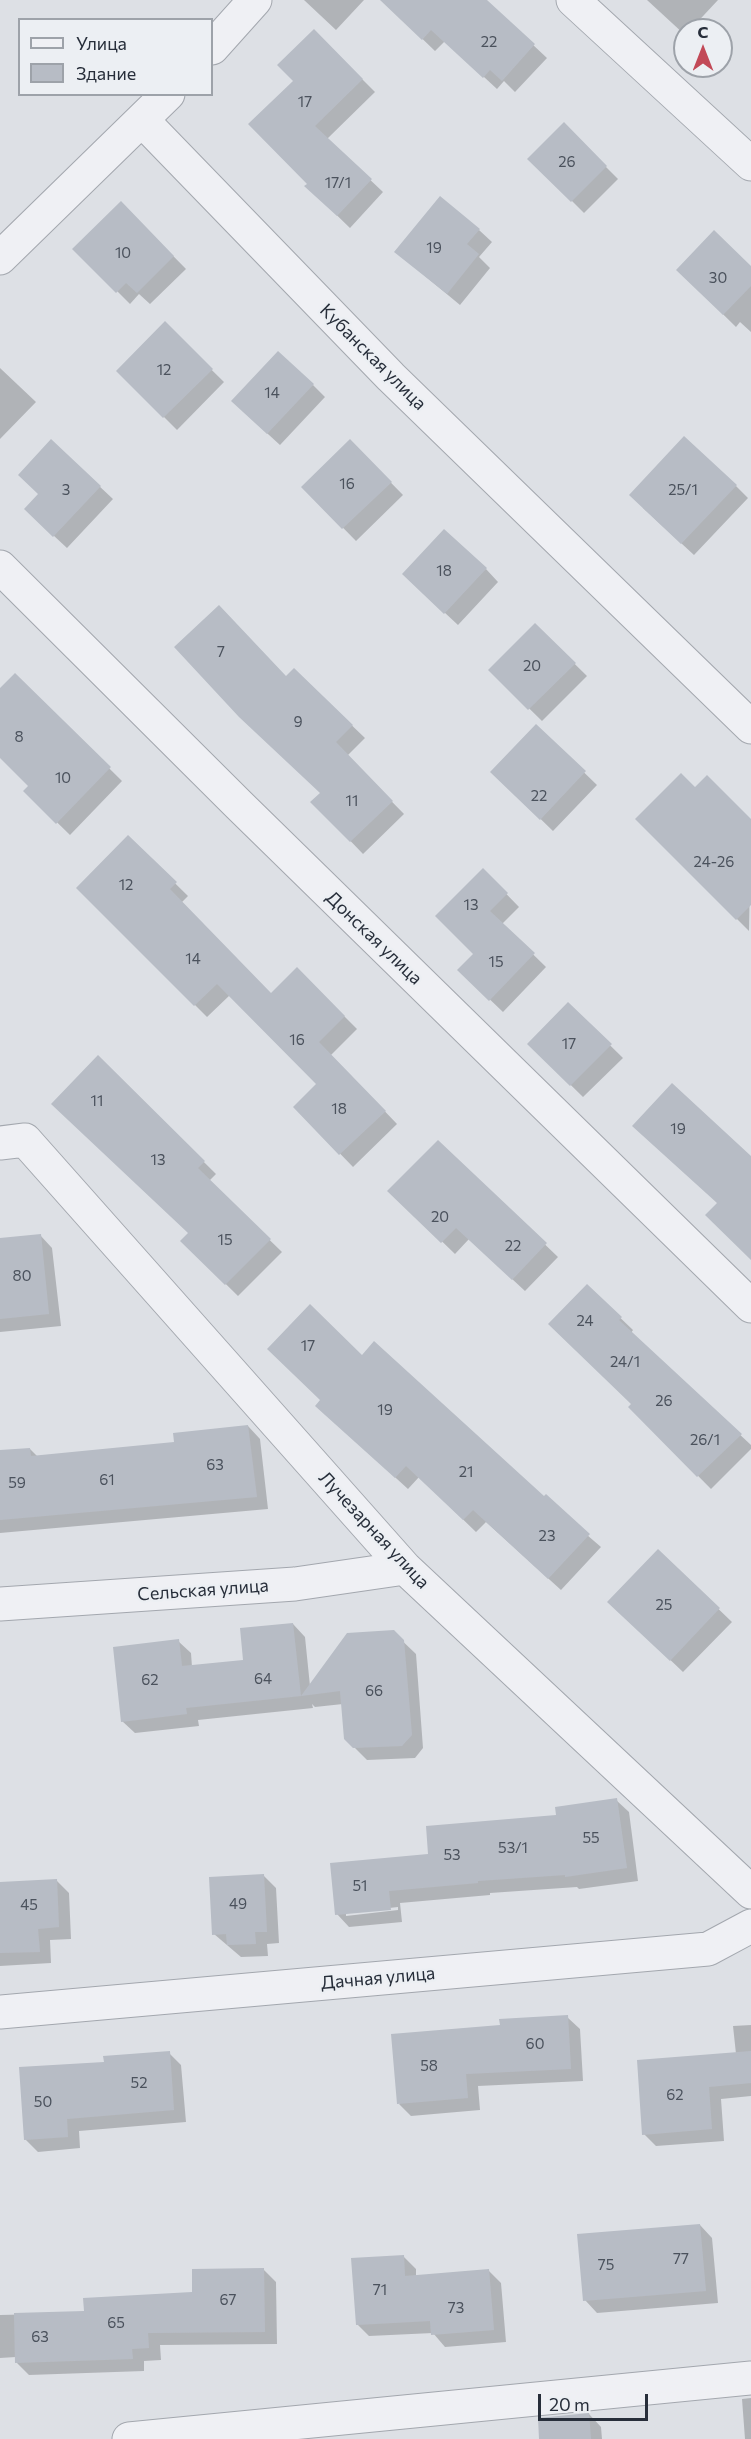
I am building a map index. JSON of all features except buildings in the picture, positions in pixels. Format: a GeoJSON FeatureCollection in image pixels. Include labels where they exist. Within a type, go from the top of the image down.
{"type":"FeatureCollection","features":[{"type":"Feature","properties":{"kind":"street"},"geometry":{"type":"LineString","coordinates":[[213,47],[255,0]]}},
{"type":"Feature","properties":{"kind":"street"},"geometry":{"type":"LineString","coordinates":[[573,0],[751,164]]}},
{"type":"Feature","properties":{"kind":"street"},"geometry":{"type":"LineString","coordinates":[[0,258],[166,96]]}},
{"type":"Feature","properties":{"kind":"street","name":"Кубанская улица"},"geometry":{"type":"LineString","coordinates":[[143,121],[391,377],[751,727]]}},
{"type":"Feature","properties":{"kind":"street","name":"Донская улица"},"geometry":{"type":"LineString","coordinates":[[0,567],[247,814],[751,1306]]}},
{"type":"Feature","properties":{"kind":"street","name":"Лучезарная улица"},"geometry":{"type":"LineString","coordinates":[[13,1141],[405,1568],[751,1892]]}},
{"type":"Feature","properties":{"kind":"street","name":"Сельская улица"},"geometry":{"type":"LineString","coordinates":[[0,1604],[295,1584],[405,1568]]}},
{"type":"Feature","properties":{"kind":"street","name":"Дачная улица"},"geometry":{"type":"LineString","coordinates":[[0,2012],[708,1949],[751,1926]]}},
{"type":"Feature","properties":{"kind":"street"},"geometry":{"type":"LineString","coordinates":[[129,2439],[751,2378]]}}]}
